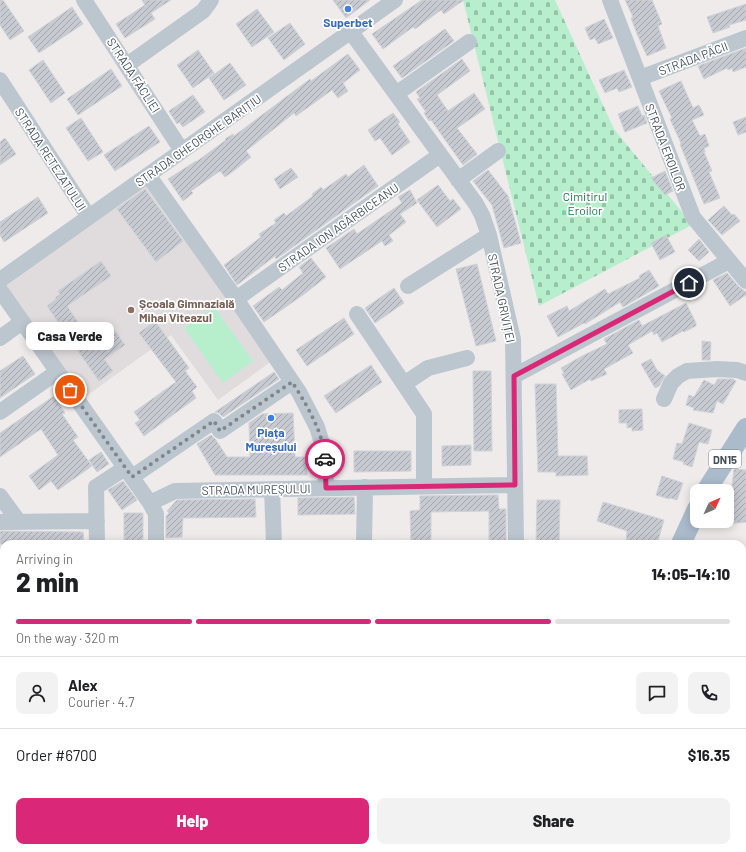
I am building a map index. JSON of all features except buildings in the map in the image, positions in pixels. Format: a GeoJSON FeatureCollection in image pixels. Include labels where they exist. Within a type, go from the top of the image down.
{"type":"FeatureCollection","features":[{"type":"Feature","properties":{"kind":"main road","name":"DN15"},"geometry":{"type":"LineString","coordinates":[[710,484],[746,428]]}},
{"type":"Feature","properties":{"kind":"main road"},"geometry":{"type":"LineString","coordinates":[[683,540],[690,524]]}},
{"type":"Feature","properties":{"kind":"street","name":"STRADA FĂCLIEI"},"geometry":{"type":"LineString","coordinates":[[84,0],[127,64],[182,151]]}},
{"type":"Feature","properties":{"kind":"street"},"geometry":{"type":"LineString","coordinates":[[127,64],[203,11],[211,0]]}},
{"type":"Feature","properties":{"kind":"street","name":"STRADA GHEORGHE BARIȚIU"},"geometry":{"type":"LineString","coordinates":[[0,280],[396,0]]}},
{"type":"Feature","properties":{"kind":"street","name":"STRADA EROILOR"},"geometry":{"type":"LineString","coordinates":[[610,0],[692,217],[746,281]]}},
{"type":"Feature","properties":{"kind":"street","name":"STRADA GRIVIȚEI"},"geometry":{"type":"LineString","coordinates":[[351,32],[476,204],[482,214],[489,235],[513,339],[516,540]]}},
{"type":"Feature","properties":{"kind":"street","name":"STRADA PĂCII"},"geometry":{"type":"LineString","coordinates":[[640,78],[746,38]]}},
{"type":"Feature","properties":{"kind":"street"},"geometry":{"type":"LineString","coordinates":[[396,94],[469,42]]}},
{"type":"Feature","properties":{"kind":"street","name":"STRADA RETEZATULUI"},"geometry":{"type":"LineString","coordinates":[[0,80],[89,217]]}},
{"type":"Feature","properties":{"kind":"street"},"geometry":{"type":"LineString","coordinates":[[458,180],[498,151]]}},
{"type":"Feature","properties":{"kind":"street","name":"STRADA ION AGÂRBICEANU"},"geometry":{"type":"LineString","coordinates":[[236,299],[440,155]]}},
{"type":"Feature","properties":{"kind":"street"},"geometry":{"type":"LineString","coordinates":[[148,175],[236,299],[292,382],[317,427],[325,453],[326,488]]}},
{"type":"Feature","properties":{"kind":"street"},"geometry":{"type":"LineString","coordinates":[[408,286],[489,235]]}},
{"type":"Feature","properties":{"kind":"street"},"geometry":{"type":"LineString","coordinates":[[514,376],[729,261]]}},
{"type":"Feature","properties":{"kind":"street"},"geometry":{"type":"LineString","coordinates":[[0,290],[150,503],[156,514],[156,540]]}},
{"type":"Feature","properties":{"kind":"street"},"geometry":{"type":"LineString","coordinates":[[357,314],[424,414],[424,486]]}},
{"type":"Feature","properties":{"kind":"street"},"geometry":{"type":"LineString","coordinates":[[0,338],[22,322]]}},
{"type":"Feature","properties":{"kind":"street"},"geometry":{"type":"LineString","coordinates":[[404,384],[428,368],[467,358]]}},
{"type":"Feature","properties":{"kind":"street"},"geometry":{"type":"LineString","coordinates":[[664,399],[671,383],[678,376],[687,371],[717,369],[737,370],[746,373]]}},
{"type":"Feature","properties":{"kind":"street"},"geometry":{"type":"LineString","coordinates":[[0,412],[57,372]]}},
{"type":"Feature","properties":{"kind":"street"},"geometry":{"type":"LineString","coordinates":[[97,540],[96,487],[128,472],[214,421],[220,431],[292,382]]}},
{"type":"Feature","properties":{"kind":"street","name":"STRADA MUREȘULUI"},"geometry":{"type":"LineString","coordinates":[[150,503],[175,491],[515,485]]}},
{"type":"Feature","properties":{"kind":"street"},"geometry":{"type":"LineString","coordinates":[[364,540],[365,487]]}},
{"type":"Feature","properties":{"kind":"street"},"geometry":{"type":"LineString","coordinates":[[272,489],[274,540]]}},
{"type":"Feature","properties":{"kind":"street"},"geometry":{"type":"LineString","coordinates":[[0,496],[19,522]]}},
{"type":"Feature","properties":{"kind":"street"},"geometry":{"type":"LineString","coordinates":[[0,522],[97,521]]}},
{"type":"Feature","properties":{"kind":"shaded area","name":"Școala Gimnazială Mihai Viteazul"},"geometry":{"type":"Polygon","coordinates":[[[148,181],[276,358],[218,400],[171,335],[85,397],[3,285],[148,181]]]}},
{"type":"Feature","properties":{"kind":"green space","name":"Cimitirul Eroilor"},"geometry":{"type":"Polygon","coordinates":[[[463,0],[555,0],[614,129],[682,212],[690,226],[539,306],[463,0]]]}},
{"type":"Feature","properties":{"kind":"green space"},"geometry":{"type":"Polygon","coordinates":[[[214,307],[253,361],[223,383],[184,328],[214,307]]]}},
{"type":"Feature","properties":{"kind":"way so far"},"geometry":{"type":"LineString","coordinates":[[70,390],[132,477],[214,421],[220,431],[292,382],[299,392],[317,427],[325,453],[325,459]]}},
{"type":"Feature","properties":{"kind":"place","name":"Superbet"},"geometry":{"type":"Point","coordinates":[348,9]}},
{"type":"Feature","properties":{"kind":"place","name":"Școala Gimnazială Mihai Viteazul"},"geometry":{"type":"Point","coordinates":[131,310]}},
{"type":"Feature","properties":{"kind":"place","name":"Casa Verde"},"geometry":{"type":"Point","coordinates":[70,390]}},
{"type":"Feature","properties":{"kind":"place","name":"Piața Mureșului"},"geometry":{"type":"Point","coordinates":[271,418]}},
{"type":"Feature","properties":{"kind":"route"},"geometry":{"type":"LineString","coordinates":[[325,459],[326,488],[515,485],[514,376],[689,283]]}}]}
